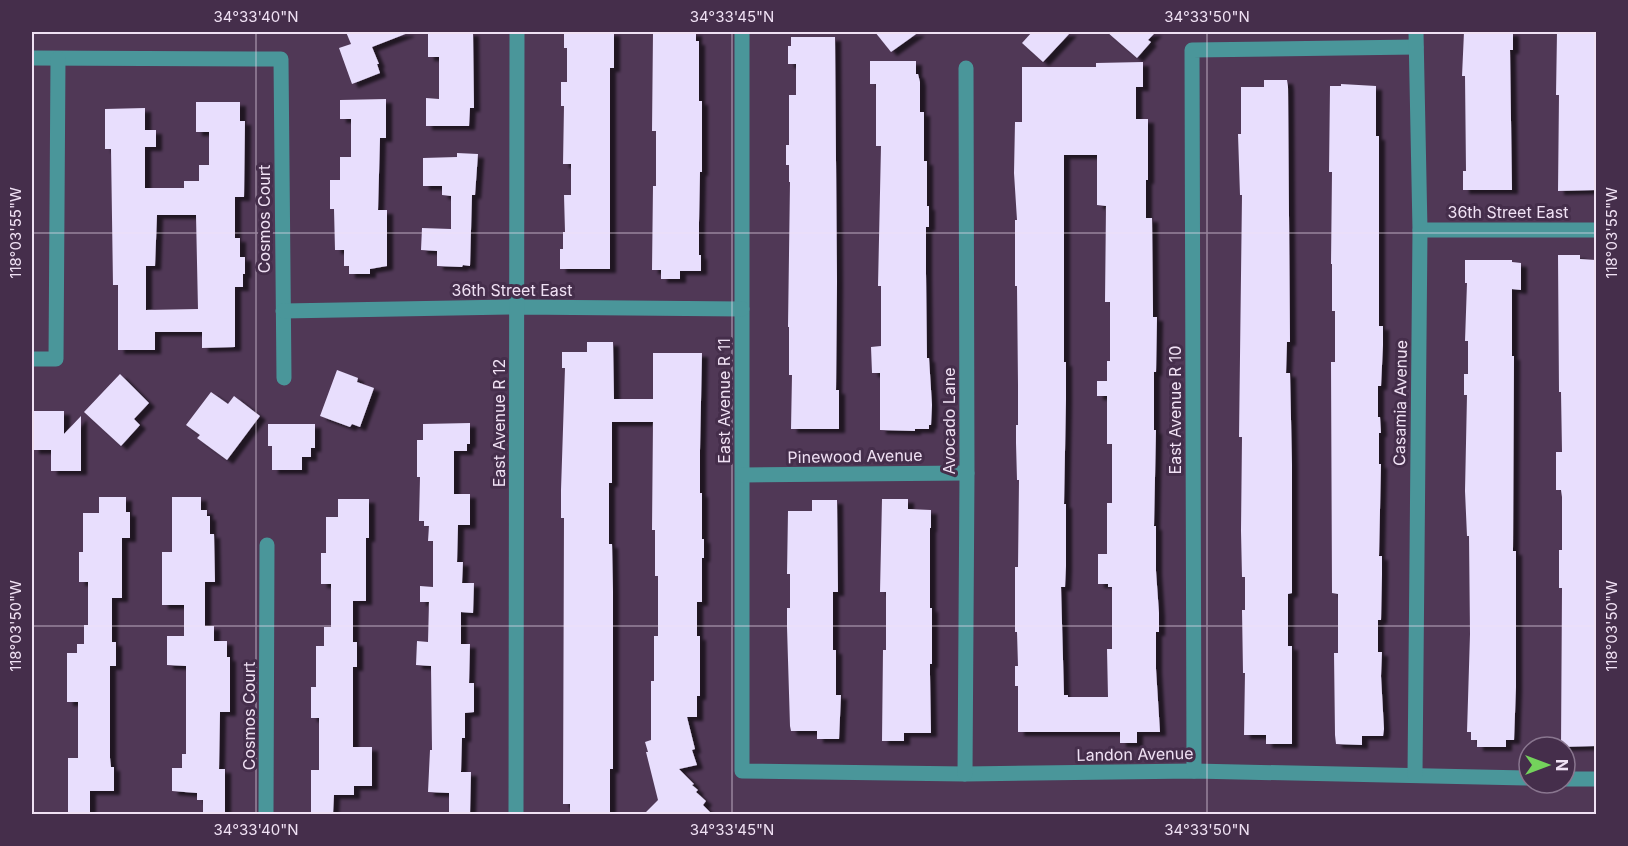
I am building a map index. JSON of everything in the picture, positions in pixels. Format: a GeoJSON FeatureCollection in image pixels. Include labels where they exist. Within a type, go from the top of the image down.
{"type":"FeatureCollection","features":[{"type":"Feature","properties":{"kind":"street","name":"East Avenue R 12"},"geometry":{"type":"LineString","coordinates":[[516,814],[517,32]]}},
{"type":"Feature","properties":{"kind":"street","name":"East Avenue R 11"},"geometry":{"type":"LineString","coordinates":[[742,32],[742,771]]}},
{"type":"Feature","properties":{"kind":"street","name":"East Avenue R 10"},"geometry":{"type":"LineString","coordinates":[[1194,771],[1192,50],[1416,39]]}},
{"type":"Feature","properties":{"kind":"street","name":"Casamia Avenue"},"geometry":{"type":"LineString","coordinates":[[1415,775],[1420,230],[1416,39]]}},
{"type":"Feature","properties":{"kind":"street"},"geometry":{"type":"LineString","coordinates":[[32,58],[58,59],[56,359],[32,359]]}},
{"type":"Feature","properties":{"kind":"street","name":"Cosmos Court"},"geometry":{"type":"LineString","coordinates":[[58,59],[281,59],[284,378]]}},
{"type":"Feature","properties":{"kind":"street","name":"Avocado Lane"},"geometry":{"type":"LineString","coordinates":[[965,774],[966,68]]}},
{"type":"Feature","properties":{"kind":"street","name":"36th Street East"},"geometry":{"type":"LineString","coordinates":[[1420,230],[1596,230]]}},
{"type":"Feature","properties":{"kind":"street","name":"36th Street East"},"geometry":{"type":"LineString","coordinates":[[283,311],[517,307],[742,309]]}},
{"type":"Feature","properties":{"kind":"street","name":"Pinewood Avenue"},"geometry":{"type":"LineString","coordinates":[[743,475],[967,473]]}},
{"type":"Feature","properties":{"kind":"street","name":"Cosmos Court"},"geometry":{"type":"LineString","coordinates":[[266,814],[267,545]]}},
{"type":"Feature","properties":{"kind":"street","name":"Landon Avenue"},"geometry":{"type":"LineString","coordinates":[[742,771],[965,774],[1194,771],[1517,778]]}},
{"type":"Feature","properties":{"kind":"street"},"geometry":{"type":"LineString","coordinates":[[1577,779],[1596,779]]}},
{"type":"Feature","properties":{"kind":"building"},"geometry":{"type":"Polygon","coordinates":[[[346,32],[408,33],[372,47],[380,73],[352,84],[339,48],[351,44],[346,32]]]}},
{"type":"Feature","properties":{"kind":"building"},"geometry":{"type":"Polygon","coordinates":[[[428,32],[473,32],[474,108],[470,108],[469,126],[426,126],[426,98],[439,99],[439,57],[428,57],[428,32]]]}},
{"type":"Feature","properties":{"kind":"building"},"geometry":{"type":"Polygon","coordinates":[[[564,32],[614,32],[614,68],[610,68],[610,269],[560,269],[560,249],[563,249],[563,232],[565,232],[564,195],[571,195],[571,164],[563,164],[564,106],[561,106],[561,82],[567,82],[567,48],[564,48],[564,32]]]}},
{"type":"Feature","properties":{"kind":"building"},"geometry":{"type":"Polygon","coordinates":[[[653,32],[696,32],[696,41],[699,41],[699,101],[702,101],[699,222],[701,271],[680,271],[680,279],[661,279],[661,270],[652,270],[653,186],[656,186],[656,131],[652,131],[653,32]]]}},
{"type":"Feature","properties":{"kind":"building"},"geometry":{"type":"Polygon","coordinates":[[[875,32],[919,32],[891,52],[875,32]]]}},
{"type":"Feature","properties":{"kind":"building"},"geometry":{"type":"Polygon","coordinates":[[[1032,32],[1071,32],[1043,62],[1022,43],[1032,32]]]}},
{"type":"Feature","properties":{"kind":"building"},"geometry":{"type":"Polygon","coordinates":[[[1107,32],[1156,32],[1148,40],[1151,42],[1137,58],[1107,32]]]}},
{"type":"Feature","properties":{"kind":"building"},"geometry":{"type":"Polygon","coordinates":[[[1464,32],[1513,32],[1513,50],[1510,50],[1512,190],[1463,190],[1463,171],[1466,171],[1465,76],[1462,76],[1464,32]]]}},
{"type":"Feature","properties":{"kind":"building"},"geometry":{"type":"Polygon","coordinates":[[[1557,32],[1596,32],[1596,190],[1558,191],[1557,32]]]}},
{"type":"Feature","properties":{"kind":"building"},"geometry":{"type":"Polygon","coordinates":[[[791,37],[835,37],[836,390],[839,390],[839,429],[791,429],[792,375],[789,375],[788,327],[790,182],[789,165],[786,165],[786,145],[789,145],[789,95],[796,95],[796,64],[788,64],[788,46],[791,46],[791,37]]]}},
{"type":"Feature","properties":{"kind":"building"},"geometry":{"type":"Polygon","coordinates":[[[870,61],[916,61],[916,74],[920,82],[920,112],[924,112],[924,161],[927,161],[927,206],[929,206],[929,227],[926,227],[927,358],[929,358],[932,405],[929,429],[915,429],[915,431],[880,430],[880,373],[872,373],[871,347],[881,346],[881,286],[878,286],[881,146],[876,146],[876,84],[870,84],[870,61]]]}},
{"type":"Feature","properties":{"kind":"building"},"geometry":{"type":"Polygon","coordinates":[[[1143,62],[1143,87],[1136,87],[1136,119],[1148,119],[1146,218],[1152,218],[1153,317],[1157,317],[1156,372],[1154,372],[1154,430],[1156,430],[1154,526],[1156,526],[1159,613],[1159,632],[1156,632],[1156,669],[1160,732],[1137,732],[1137,743],[1120,743],[1120,732],[1018,732],[1018,686],[1015,686],[1015,666],[1018,666],[1017,632],[1015,632],[1015,567],[1018,567],[1019,480],[1017,480],[1016,443],[1018,385],[1015,220],[1017,220],[1014,173],[1015,122],[1022,122],[1022,67],[1096,67],[1096,63],[1143,62]],[[1064,155],[1066,566],[1065,587],[1061,587],[1064,695],[1068,697],[1108,697],[1107,649],[1112,649],[1112,587],[1108,587],[1108,584],[1098,584],[1098,554],[1107,554],[1107,503],[1112,503],[1112,444],[1107,444],[1107,396],[1097,396],[1097,381],[1107,381],[1107,361],[1110,361],[1110,302],[1105,302],[1106,206],[1097,205],[1097,155],[1064,155]]]}},
{"type":"Feature","properties":{"kind":"building"},"geometry":{"type":"Polygon","coordinates":[[[1264,80],[1287,80],[1288,87],[1290,342],[1287,342],[1286,373],[1290,373],[1292,465],[1292,593],[1288,594],[1288,646],[1292,646],[1292,744],[1266,744],[1266,735],[1244,735],[1245,673],[1243,673],[1242,610],[1245,610],[1245,577],[1242,577],[1241,531],[1242,437],[1239,437],[1242,195],[1240,195],[1238,134],[1241,134],[1241,87],[1264,87],[1264,80]]]}},
{"type":"Feature","properties":{"kind":"building"},"geometry":{"type":"Polygon","coordinates":[[[1341,84],[1376,86],[1376,136],[1379,136],[1379,326],[1383,326],[1383,345],[1381,386],[1378,386],[1378,417],[1380,417],[1381,433],[1379,433],[1379,464],[1381,464],[1379,556],[1382,556],[1382,574],[1378,652],[1382,652],[1384,729],[1383,736],[1362,736],[1362,745],[1336,744],[1335,735],[1334,653],[1338,653],[1338,594],[1332,593],[1331,362],[1335,362],[1335,311],[1332,311],[1332,172],[1329,172],[1330,86],[1341,86],[1341,84]]]}},
{"type":"Feature","properties":{"kind":"building"},"geometry":{"type":"Polygon","coordinates":[[[386,99],[386,138],[380,138],[378,210],[387,210],[387,266],[370,269],[370,274],[349,274],[349,266],[344,266],[344,250],[335,250],[334,209],[330,209],[330,180],[340,180],[340,157],[351,157],[351,119],[340,119],[340,100],[386,99]]]}},
{"type":"Feature","properties":{"kind":"building"},"geometry":{"type":"Polygon","coordinates":[[[196,102],[240,102],[240,121],[245,121],[244,197],[235,197],[235,238],[240,238],[240,257],[245,257],[245,274],[243,274],[243,287],[235,287],[235,347],[202,348],[202,332],[155,332],[155,350],[118,350],[118,285],[113,285],[111,149],[105,149],[105,109],[145,108],[145,130],[156,130],[156,147],[145,147],[145,188],[184,188],[184,181],[199,181],[199,165],[209,165],[209,132],[196,132],[196,102]],[[157,215],[155,266],[146,266],[146,310],[198,309],[196,215],[157,215]]]}},
{"type":"Feature","properties":{"kind":"building"},"geometry":{"type":"Polygon","coordinates":[[[457,153],[478,154],[475,195],[472,195],[470,266],[437,266],[437,251],[421,250],[422,228],[451,229],[451,196],[442,195],[442,186],[423,186],[423,158],[457,157],[457,153]]]}},
{"type":"Feature","properties":{"kind":"building"},"geometry":{"type":"Polygon","coordinates":[[[1558,255],[1580,255],[1580,259],[1596,260],[1595,746],[1577,747],[1577,735],[1561,735],[1562,588],[1559,588],[1559,550],[1562,550],[1562,497],[1561,490],[1556,490],[1556,452],[1562,452],[1561,392],[1559,392],[1558,255]]]}},
{"type":"Feature","properties":{"kind":"building"},"geometry":{"type":"Polygon","coordinates":[[[1465,260],[1512,260],[1512,262],[1521,263],[1521,290],[1512,289],[1516,687],[1514,740],[1506,740],[1506,747],[1477,747],[1477,740],[1471,740],[1471,732],[1467,732],[1470,634],[1469,536],[1467,536],[1465,491],[1467,395],[1464,395],[1464,374],[1468,374],[1468,341],[1465,341],[1467,283],[1465,283],[1465,260]]]}},
{"type":"Feature","properties":{"kind":"building"},"geometry":{"type":"Polygon","coordinates":[[[587,342],[613,342],[614,399],[653,399],[653,353],[702,353],[700,493],[702,493],[704,558],[702,558],[702,602],[697,602],[697,636],[700,636],[700,696],[697,696],[697,717],[687,717],[695,749],[692,750],[697,765],[679,769],[694,784],[692,785],[698,790],[696,792],[706,801],[703,805],[712,814],[644,814],[658,800],[645,742],[651,740],[654,636],[658,636],[658,576],[655,576],[655,530],[652,530],[653,422],[612,422],[609,544],[612,544],[613,592],[613,769],[610,769],[610,814],[570,814],[570,804],[563,804],[564,518],[561,518],[561,490],[565,368],[562,368],[562,352],[587,352],[587,342]]]}},
{"type":"Feature","properties":{"kind":"building"},"geometry":{"type":"Polygon","coordinates":[[[337,370],[358,378],[357,382],[374,388],[360,427],[352,424],[350,427],[320,416],[337,370]]]}},
{"type":"Feature","properties":{"kind":"building"},"geometry":{"type":"Polygon","coordinates":[[[120,374],[149,403],[134,419],[140,425],[121,446],[84,412],[120,374]]]}},
{"type":"Feature","properties":{"kind":"building"},"geometry":{"type":"Polygon","coordinates":[[[211,392],[228,404],[234,396],[260,416],[227,460],[197,438],[200,435],[186,425],[211,392]]]}},
{"type":"Feature","properties":{"kind":"building"},"geometry":{"type":"Polygon","coordinates":[[[33,411],[64,411],[64,434],[81,416],[81,471],[51,471],[51,450],[33,450],[33,411]]]}},
{"type":"Feature","properties":{"kind":"building"},"geometry":{"type":"Polygon","coordinates":[[[470,423],[470,444],[467,444],[467,451],[454,451],[454,494],[470,494],[470,525],[458,525],[457,562],[463,562],[462,583],[474,583],[473,613],[461,612],[461,644],[470,644],[469,683],[474,683],[474,712],[465,713],[465,738],[462,738],[461,772],[471,772],[470,814],[449,814],[449,793],[428,792],[430,750],[432,750],[431,666],[416,665],[417,641],[428,642],[429,602],[420,602],[420,586],[433,587],[433,541],[428,541],[429,526],[424,526],[424,521],[419,521],[420,477],[417,477],[417,440],[423,440],[423,424],[470,423]]]}},
{"type":"Feature","properties":{"kind":"building"},"geometry":{"type":"Polygon","coordinates":[[[268,424],[315,424],[315,448],[311,448],[311,457],[302,457],[302,470],[272,470],[272,446],[268,446],[268,424]]]}},
{"type":"Feature","properties":{"kind":"building"},"geometry":{"type":"Polygon","coordinates":[[[99,497],[126,497],[126,512],[130,512],[130,538],[122,538],[122,598],[112,598],[112,642],[116,642],[116,666],[110,666],[110,758],[111,767],[114,767],[114,791],[90,791],[90,814],[68,814],[68,758],[78,758],[78,702],[67,702],[67,653],[77,653],[77,644],[84,644],[84,625],[88,625],[88,582],[79,582],[79,552],[83,552],[83,513],[99,513],[99,497]]]}},
{"type":"Feature","properties":{"kind":"building"},"geometry":{"type":"Polygon","coordinates":[[[172,497],[201,497],[201,510],[207,510],[207,516],[210,516],[210,534],[214,534],[215,582],[205,582],[205,626],[214,626],[214,641],[227,641],[227,657],[230,657],[230,712],[220,712],[219,769],[225,769],[225,814],[203,814],[203,800],[197,800],[197,793],[172,791],[172,768],[182,768],[182,754],[186,754],[186,666],[167,665],[167,636],[184,636],[184,605],[162,605],[162,552],[172,552],[172,497]]]}},
{"type":"Feature","properties":{"kind":"building"},"geometry":{"type":"Polygon","coordinates":[[[338,499],[369,499],[369,538],[366,538],[366,601],[353,601],[353,642],[357,642],[357,667],[353,667],[353,747],[372,747],[372,786],[354,786],[354,795],[334,795],[333,814],[311,814],[311,770],[319,770],[319,718],[311,718],[311,687],[316,687],[316,646],[324,646],[324,627],[331,627],[331,584],[321,584],[321,553],[326,553],[326,517],[338,517],[338,499]]]}},
{"type":"Feature","properties":{"kind":"building"},"geometry":{"type":"Polygon","coordinates":[[[882,499],[908,499],[908,509],[931,510],[931,733],[904,733],[904,741],[882,741],[886,592],[880,592],[882,499]]]}},
{"type":"Feature","properties":{"kind":"building"},"geometry":{"type":"Polygon","coordinates":[[[812,500],[837,500],[838,592],[833,592],[833,650],[836,650],[836,695],[841,695],[839,739],[817,739],[817,731],[791,731],[790,726],[787,627],[787,608],[790,608],[790,574],[787,574],[788,511],[812,511],[812,500]]]}}]}
